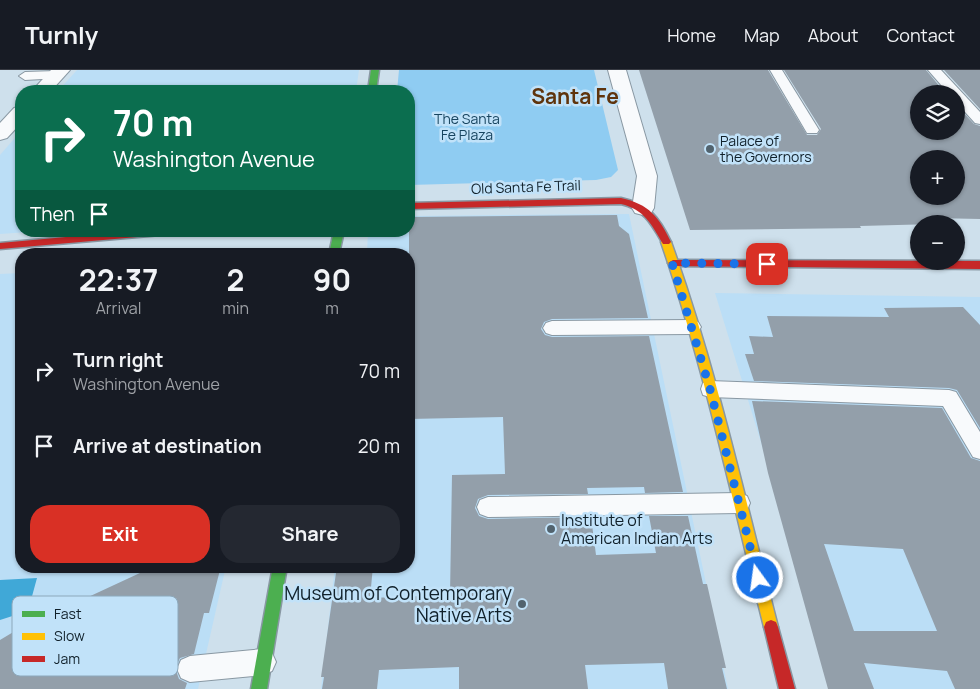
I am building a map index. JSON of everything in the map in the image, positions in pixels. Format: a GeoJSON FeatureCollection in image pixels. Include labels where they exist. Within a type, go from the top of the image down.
{"type":"FeatureCollection","features":[{"type":"Feature","properties":{"kind":"street"},"geometry":{"type":"LineString","coordinates":[[373,85],[375,70]]}},
{"type":"Feature","properties":{"kind":"street"},"geometry":{"type":"LineString","coordinates":[[617,70],[647,176],[643,208],[652,216],[672,263],[692,327],[710,389],[787,689]]}},
{"type":"Feature","properties":{"kind":"street"},"geometry":{"type":"LineString","coordinates":[[47,85],[59,73]]}},
{"type":"Feature","properties":{"kind":"street","name":"Old Santa Fe Trail"},"geometry":{"type":"LineString","coordinates":[[415,206],[608,200],[632,203],[643,208]]}},
{"type":"Feature","properties":{"kind":"street"},"geometry":{"type":"LineString","coordinates":[[0,246],[103,237]]}},
{"type":"Feature","properties":{"kind":"street"},"geometry":{"type":"LineString","coordinates":[[672,263],[980,265]]}},
{"type":"Feature","properties":{"kind":"street"},"geometry":{"type":"LineString","coordinates":[[259,689],[279,573]]}},
{"type":"Feature","properties":{"kind":"lane"},"geometry":{"type":"LineString","coordinates":[[776,70],[812,130]]}},
{"type":"Feature","properties":{"kind":"lane"},"geometry":{"type":"LineString","coordinates":[[934,70],[948,85]]}},
{"type":"Feature","properties":{"kind":"lane"},"geometry":{"type":"LineString","coordinates":[[25,76],[59,73]]}},
{"type":"Feature","properties":{"kind":"lane"},"geometry":{"type":"LineString","coordinates":[[965,104],[980,120]]}},
{"type":"Feature","properties":{"kind":"lane"},"geometry":{"type":"LineString","coordinates":[[552,328],[692,327]]}},
{"type":"Feature","properties":{"kind":"lane"},"geometry":{"type":"LineString","coordinates":[[710,389],[949,398],[980,450]]}},
{"type":"Feature","properties":{"kind":"lane"},"geometry":{"type":"LineString","coordinates":[[488,507],[739,503]]}},
{"type":"Feature","properties":{"kind":"lane"},"geometry":{"type":"LineString","coordinates":[[190,669],[263,662]]}},
{"type":"Feature","properties":{"kind":"shaded area"},"geometry":{"type":"Polygon","coordinates":[[[77,70],[359,70],[357,85],[63,85],[77,70]]]}},
{"type":"Feature","properties":{"kind":"shaded area"},"geometry":{"type":"Polygon","coordinates":[[[15,138],[15,233],[0,234],[0,155],[15,138]]]}},
{"type":"Feature","properties":{"kind":"shaded area"},"geometry":{"type":"Polygon","coordinates":[[[629,214],[728,689],[321,689],[334,573],[415,573],[415,248],[367,248],[368,237],[415,237],[415,216],[629,214]]]}},
{"type":"Feature","properties":{"kind":"shaded area"},"geometry":{"type":"Polygon","coordinates":[[[15,273],[15,573],[224,573],[198,689],[0,689],[0,274],[15,273]]]}},
{"type":"Feature","properties":{"kind":"shaded area"},"geometry":{"type":"Polygon","coordinates":[[[715,293],[980,297],[980,689],[837,689],[715,293]]]}},
{"type":"Feature","properties":{"kind":"shaded area"},"geometry":{"type":"Polygon","coordinates":[[[37,578],[32,596],[12,596],[12,616],[0,620],[0,580],[37,578]]]}},
{"type":"Feature","properties":{"kind":"green space","name":"The Santa Fe Plaza"},"geometry":{"type":"Polygon","coordinates":[[[399,70],[594,70],[618,170],[611,177],[596,180],[415,185],[415,85],[398,85],[399,70]]]}},
{"type":"Feature","properties":{"kind":"building"},"geometry":{"type":"Polygon","coordinates":[[[639,70],[768,70],[807,135],[817,135],[821,129],[784,70],[926,70],[938,85],[910,85],[910,140],[965,140],[965,114],[974,124],[980,126],[980,219],[965,219],[965,215],[910,215],[910,225],[860,226],[861,228],[690,230],[639,70]]]}},
{"type":"Feature","properties":{"kind":"building"},"geometry":{"type":"Polygon","coordinates":[[[944,70],[980,70],[980,109],[965,93],[965,85],[958,85],[944,70]]]}},
{"type":"Feature","properties":{"kind":"building"},"geometry":{"type":"Polygon","coordinates":[[[617,215],[619,226],[629,234],[648,318],[552,319],[544,322],[541,329],[545,335],[552,337],[649,336],[683,492],[645,493],[644,487],[587,488],[588,494],[488,495],[478,499],[475,508],[479,516],[488,519],[591,517],[596,555],[656,553],[649,516],[688,516],[703,584],[707,584],[726,668],[722,668],[727,689],[668,689],[664,663],[585,665],[588,689],[459,689],[459,667],[379,670],[377,689],[322,689],[324,677],[321,677],[336,573],[372,573],[370,598],[450,595],[452,475],[505,474],[503,417],[415,419],[415,248],[409,248],[409,237],[415,237],[415,217],[617,215]]]}},
{"type":"Feature","properties":{"kind":"building"},"geometry":{"type":"Polygon","coordinates":[[[963,307],[980,325],[980,428],[957,390],[949,388],[754,381],[745,354],[754,354],[749,336],[773,337],[767,316],[889,317],[884,308],[963,307]]]}},
{"type":"Feature","properties":{"kind":"building"},"geometry":{"type":"Polygon","coordinates":[[[752,401],[942,408],[971,458],[980,461],[980,689],[955,689],[947,671],[864,663],[874,689],[828,689],[768,473],[752,401]],[[824,544],[854,631],[937,631],[903,549],[824,544]]]}},
{"type":"Feature","properties":{"kind":"building"},"geometry":{"type":"Polygon","coordinates":[[[140,573],[219,573],[209,613],[204,613],[194,654],[180,658],[178,662],[178,596],[90,596],[140,573]]]}},
{"type":"Feature","properties":{"kind":"building"},"geometry":{"type":"Polygon","coordinates":[[[12,633],[12,676],[178,676],[179,679],[187,683],[185,689],[0,689],[0,640],[12,633]]]}},
{"type":"Feature","properties":{"kind":"traffic: fast"},"geometry":{"type":"LineString","coordinates":[[373,85],[375,70]]}},
{"type":"Feature","properties":{"kind":"traffic: fast"},"geometry":{"type":"LineString","coordinates":[[335,248],[338,237]]}},
{"type":"Feature","properties":{"kind":"traffic: fast"},"geometry":{"type":"LineString","coordinates":[[259,689],[279,573]]}},
{"type":"Feature","properties":{"kind":"traffic: slow"},"geometry":{"type":"LineString","coordinates":[[666,242],[678,276],[720,425],[771,627]]}},
{"type":"Feature","properties":{"kind":"traffic: jam"},"geometry":{"type":"LineString","coordinates":[[415,206],[621,201],[637,206],[649,214],[666,242]]}},
{"type":"Feature","properties":{"kind":"traffic: jam"},"geometry":{"type":"LineString","coordinates":[[0,246],[103,237]]}},
{"type":"Feature","properties":{"kind":"traffic: jam"},"geometry":{"type":"LineString","coordinates":[[673,263],[980,265]]}},
{"type":"Feature","properties":{"kind":"traffic: jam"},"geometry":{"type":"LineString","coordinates":[[771,627],[787,689]]}},
{"type":"Feature","properties":{"kind":"place","name":"Palace of the Governors"},"geometry":{"type":"Point","coordinates":[710,149]}},
{"type":"Feature","properties":{"kind":"place","name":"Institute of American Indian Arts"},"geometry":{"type":"Point","coordinates":[551,529]}},
{"type":"Feature","properties":{"kind":"place","name":"Museum of Contemporary Native Arts"},"geometry":{"type":"Point","coordinates":[522,604]}},
{"type":"Feature","properties":{"kind":"district","name":"Santa Fe"},"geometry":{"type":"Point","coordinates":[575,97]}},
{"type":"Feature","properties":{"kind":"route"},"geometry":{"type":"LineString","coordinates":[[758,578],[710,389],[672,263],[767,264]]}}]}
